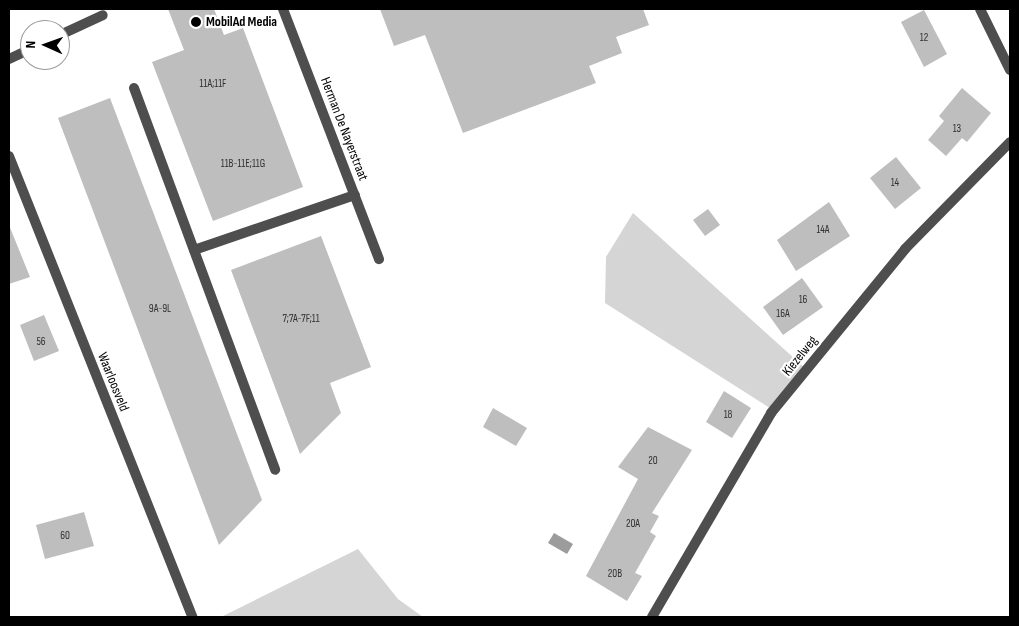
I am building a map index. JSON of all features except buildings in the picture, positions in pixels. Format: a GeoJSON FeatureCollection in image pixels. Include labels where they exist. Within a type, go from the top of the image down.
{"type":"FeatureCollection","features":[{"type":"Feature","properties":{"kind":"street","name":"Herman De Nayerstraat"},"geometry":{"type":"LineString","coordinates":[[284,9],[379,259]]}},
{"type":"Feature","properties":{"kind":"street"},"geometry":{"type":"LineString","coordinates":[[980,9],[1010,70]]}},
{"type":"Feature","properties":{"kind":"street"},"geometry":{"type":"LineString","coordinates":[[70,30],[103,15]]}},
{"type":"Feature","properties":{"kind":"street"},"geometry":{"type":"LineString","coordinates":[[134,88],[275,470]]}},
{"type":"Feature","properties":{"kind":"street","name":"Kiezelweg"},"geometry":{"type":"LineString","coordinates":[[652,617],[771,413],[905,250],[1010,142]]}},
{"type":"Feature","properties":{"kind":"street","name":"Waarloosveld"},"geometry":{"type":"LineString","coordinates":[[9,156],[192,617]]}},
{"type":"Feature","properties":{"kind":"street"},"geometry":{"type":"LineString","coordinates":[[194,250],[355,195]]}},
{"type":"Feature","properties":{"kind":"shaded area"},"geometry":{"type":"Polygon","coordinates":[[[633,213],[805,368],[776,412],[605,303],[606,257],[633,213]]]}},
{"type":"Feature","properties":{"kind":"shaded area"},"geometry":{"type":"Polygon","coordinates":[[[554,533],[573,544],[567,554],[548,543],[554,533]]]}},
{"type":"Feature","properties":{"kind":"shaded area"},"geometry":{"type":"Polygon","coordinates":[[[358,549],[398,599],[423,617],[221,617],[358,549]]]}},
{"type":"Feature","properties":{"kind":"place","name":"MobilAd Media"},"geometry":{"type":"Point","coordinates":[196,22]}}]}
